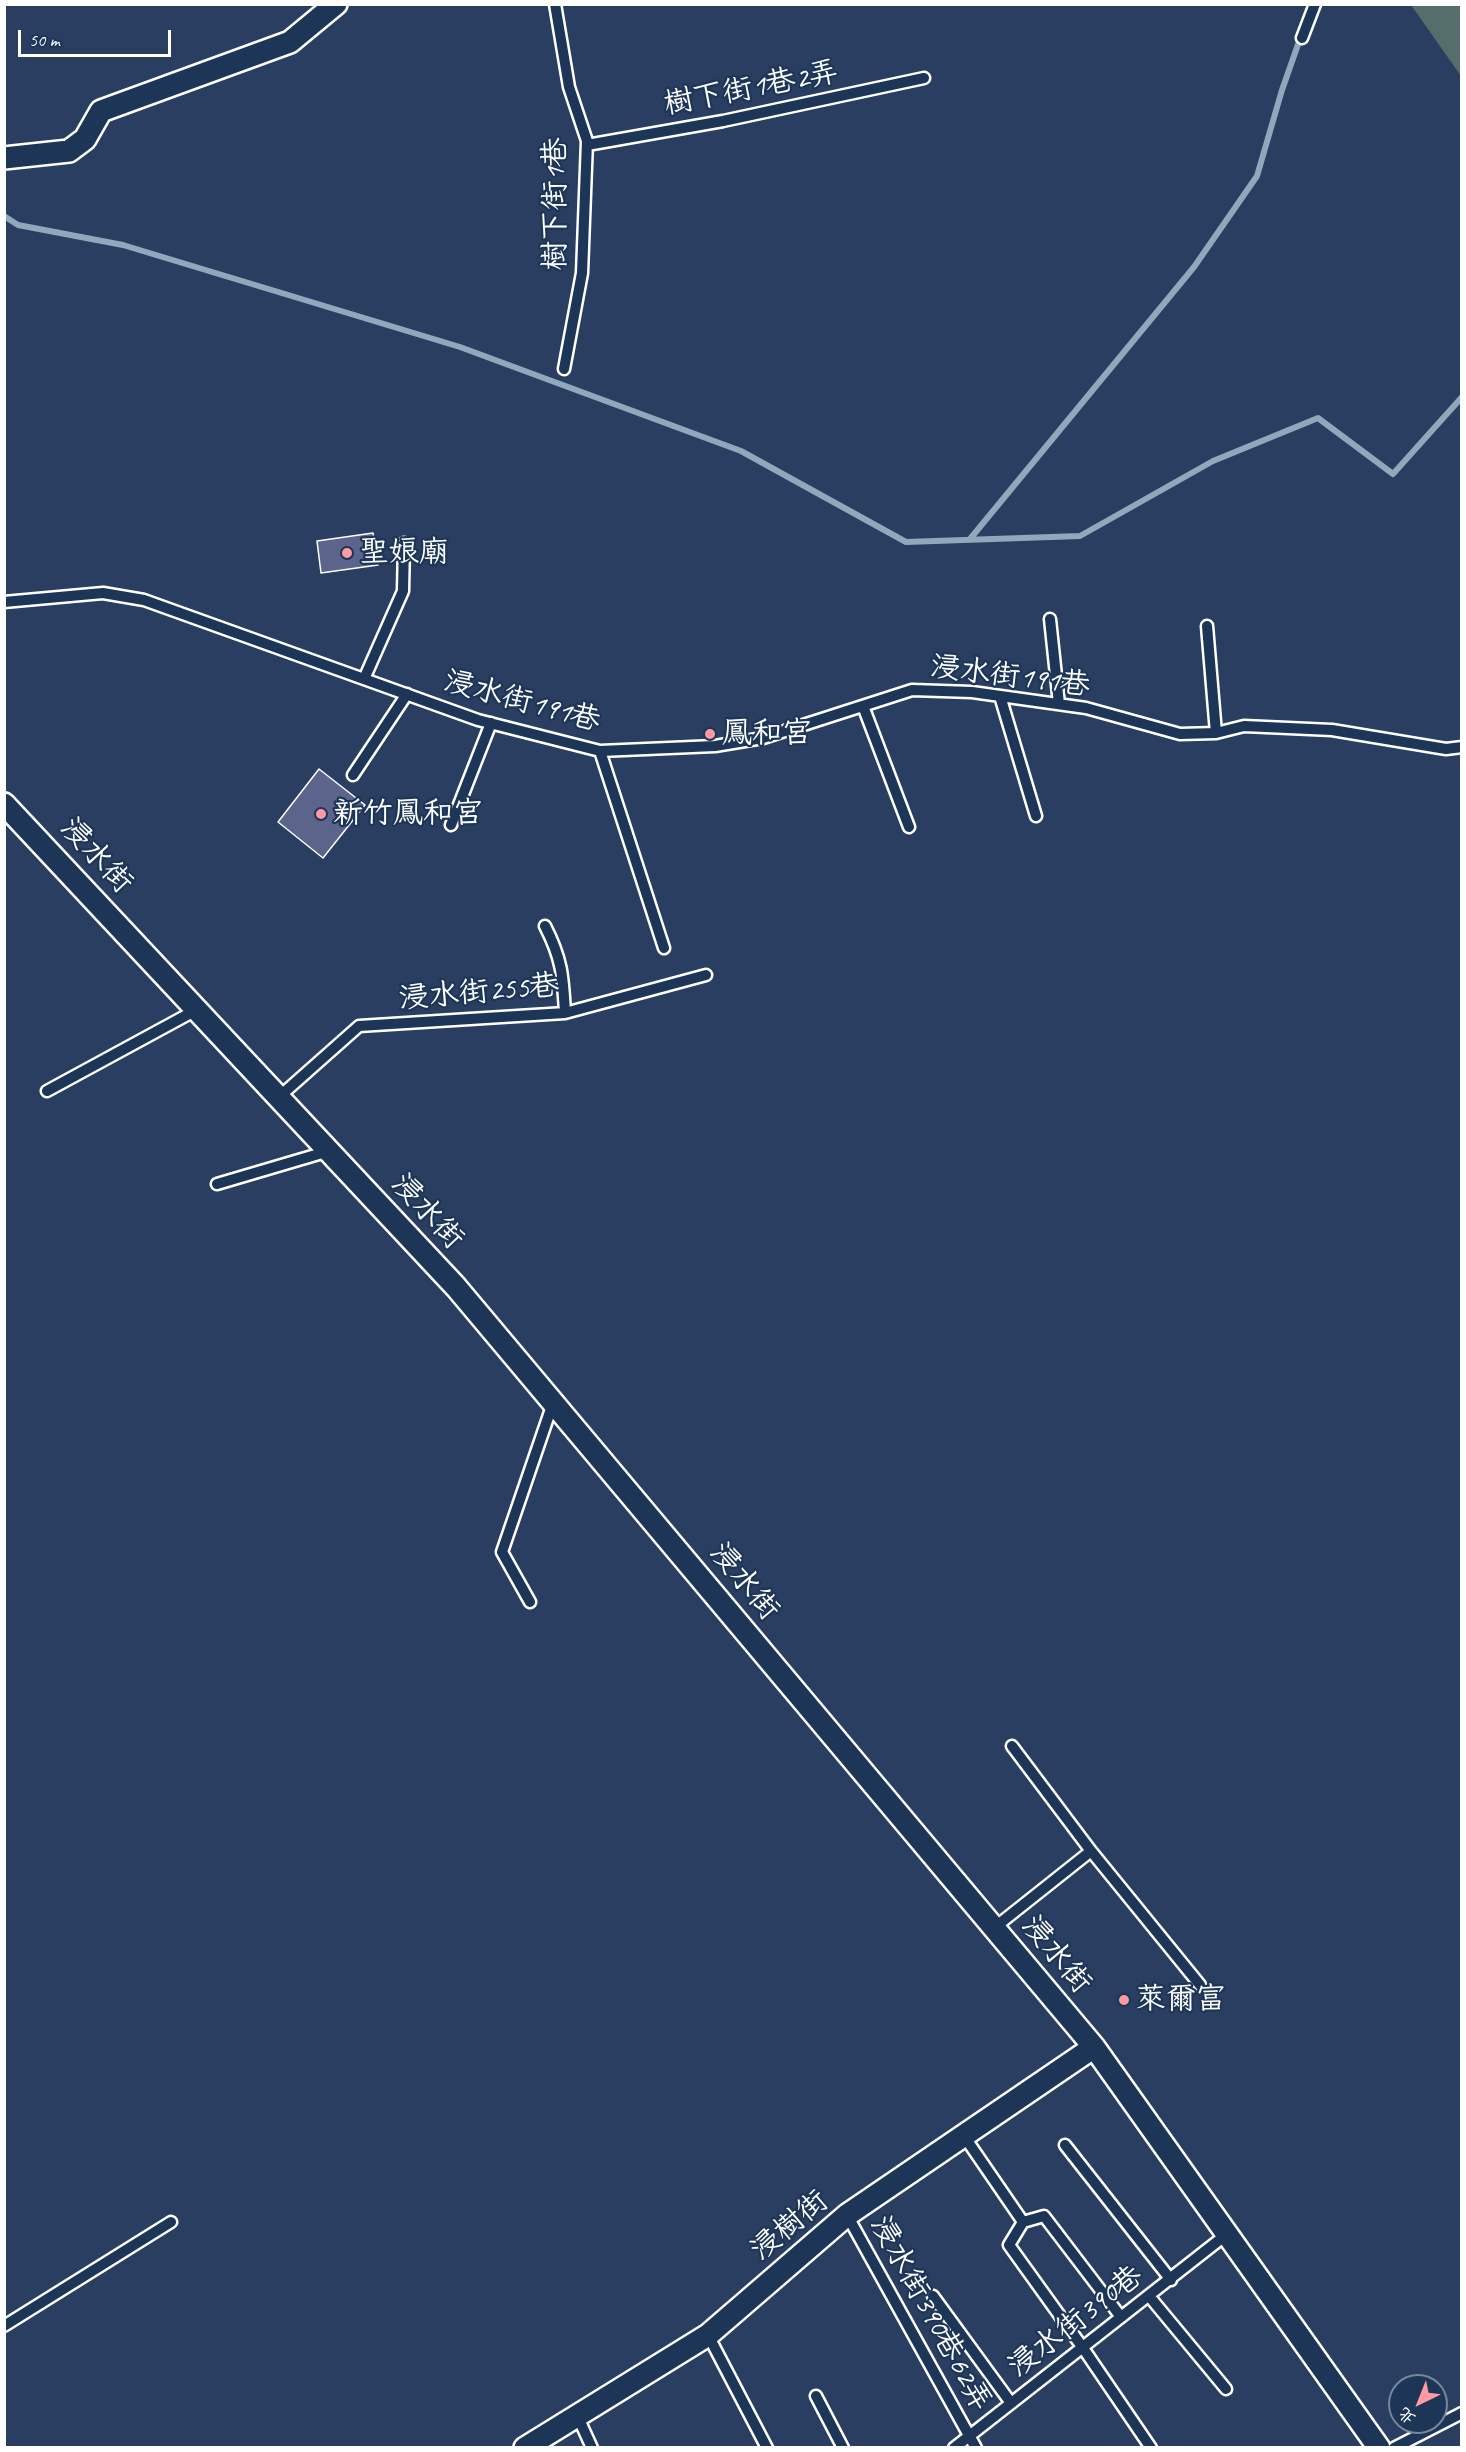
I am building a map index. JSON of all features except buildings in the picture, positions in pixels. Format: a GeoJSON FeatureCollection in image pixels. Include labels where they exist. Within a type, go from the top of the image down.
{"type":"FeatureCollection","features":[{"type":"Feature","properties":{"kind":"street"},"geometry":{"type":"LineString","coordinates":[[4,158],[69,151],[86,139],[101,111],[290,42],[336,4]]}},
{"type":"Feature","properties":{"kind":"street","name":"浸水街"},"geometry":{"type":"LineString","coordinates":[[4,804],[456,1287],[1094,2047],[1378,2448]]}},
{"type":"Feature","properties":{"kind":"street","name":"浸樹街"},"geometry":{"type":"LineString","coordinates":[[525,2448],[708,2335],[847,2216],[1094,2047]]}},
{"type":"Feature","properties":{"kind":"lane","name":"樹下街1巷"},"geometry":{"type":"LineString","coordinates":[[555,4],[569,87],[587,145],[582,273],[564,369]]}},
{"type":"Feature","properties":{"kind":"lane"},"geometry":{"type":"LineString","coordinates":[[1302,38],[1315,4]]}},
{"type":"Feature","properties":{"kind":"lane","name":"樹下街1巷2弄"},"geometry":{"type":"LineString","coordinates":[[587,145],[723,121],[924,78]]}},
{"type":"Feature","properties":{"kind":"lane"},"geometry":{"type":"LineString","coordinates":[[364,679],[403,591],[404,543]]}},
{"type":"Feature","properties":{"kind":"lane","name":"浸水街191巷"},"geometry":{"type":"LineString","coordinates":[[4,602],[103,593],[144,600],[491,723],[600,751],[715,746],[763,738],[912,690],[972,692],[1086,708],[1180,734],[1216,734],[1244,726],[1332,730],[1446,749],[1461,747]]}},
{"type":"Feature","properties":{"kind":"lane"},"geometry":{"type":"LineString","coordinates":[[1050,619],[1059,704]]}},
{"type":"Feature","properties":{"kind":"lane"},"geometry":{"type":"LineString","coordinates":[[1207,626],[1216,734]]}},
{"type":"Feature","properties":{"kind":"lane"},"geometry":{"type":"LineString","coordinates":[[353,775],[407,694]]}},
{"type":"Feature","properties":{"kind":"lane"},"geometry":{"type":"LineString","coordinates":[[1000,696],[1036,816]]}},
{"type":"Feature","properties":{"kind":"lane"},"geometry":{"type":"LineString","coordinates":[[863,706],[909,827]]}},
{"type":"Feature","properties":{"kind":"lane"},"geometry":{"type":"LineString","coordinates":[[451,825],[491,723]]}},
{"type":"Feature","properties":{"kind":"lane"},"geometry":{"type":"LineString","coordinates":[[600,751],[664,948]]}},
{"type":"Feature","properties":{"kind":"lane"},"geometry":{"type":"LineString","coordinates":[[545,926],[557,951],[563,973],[565,1013]]}},
{"type":"Feature","properties":{"kind":"lane","name":"浸水街255巷"},"geometry":{"type":"LineString","coordinates":[[279,1097],[360,1026],[565,1013],[706,975]]}},
{"type":"Feature","properties":{"kind":"lane"},"geometry":{"type":"LineString","coordinates":[[47,1091],[198,1009]]}},
{"type":"Feature","properties":{"kind":"lane"},"geometry":{"type":"LineString","coordinates":[[217,1184],[330,1151]]}},
{"type":"Feature","properties":{"kind":"lane"},"geometry":{"type":"LineString","coordinates":[[530,1602],[502,1552],[554,1403]]}},
{"type":"Feature","properties":{"kind":"lane"},"geometry":{"type":"LineString","coordinates":[[1012,1746],[1091,1851],[1200,1985]]}},
{"type":"Feature","properties":{"kind":"lane"},"geometry":{"type":"LineString","coordinates":[[994,1928],[1091,1851]]}},
{"type":"Feature","properties":{"kind":"lane"},"geometry":{"type":"LineString","coordinates":[[964,2136],[1023,2222]]}},
{"type":"Feature","properties":{"kind":"lane"},"geometry":{"type":"LineString","coordinates":[[1065,2145],[1171,2280]]}},
{"type":"Feature","properties":{"kind":"lane","name":"浸水街390巷62弄"},"geometry":{"type":"LineString","coordinates":[[847,2216],[976,2448]]}},
{"type":"Feature","properties":{"kind":"lane"},"geometry":{"type":"LineString","coordinates":[[1121,2317],[1044,2216],[1023,2222],[1009,2245],[1151,2448]]}},
{"type":"Feature","properties":{"kind":"lane"},"geometry":{"type":"LineString","coordinates":[[4,2326],[171,2222]]}},
{"type":"Feature","properties":{"kind":"lane","name":"浸水街390巷"},"geometry":{"type":"LineString","coordinates":[[954,2448],[1227,2234]]}},
{"type":"Feature","properties":{"kind":"lane"},"geometry":{"type":"LineString","coordinates":[[933,2296],[1011,2403]]}},
{"type":"Feature","properties":{"kind":"lane"},"geometry":{"type":"LineString","coordinates":[[1149,2296],[1226,2389]]}},
{"type":"Feature","properties":{"kind":"lane"},"geometry":{"type":"LineString","coordinates":[[708,2335],[767,2448]]}},
{"type":"Feature","properties":{"kind":"lane"},"geometry":{"type":"LineString","coordinates":[[816,2396],[843,2448]]}},
{"type":"Feature","properties":{"kind":"lane"},"geometry":{"type":"LineString","coordinates":[[1394,2448],[1461,2414]]}},
{"type":"Feature","properties":{"kind":"lane"},"geometry":{"type":"LineString","coordinates":[[577,2415],[592,2448]]}},
{"type":"Feature","properties":{"kind":"green space"},"geometry":{"type":"Polygon","coordinates":[[[1411,5],[1461,5],[1461,76],[1411,5]]]}},
{"type":"Feature","properties":{"kind":"waterway"},"geometry":{"type":"LineString","coordinates":[[970,539],[1194,267],[1257,176],[1282,90],[1301,36]]}},
{"type":"Feature","properties":{"kind":"waterway"},"geometry":{"type":"LineString","coordinates":[[4,216],[18,225],[123,245],[460,347],[741,451],[906,542],[1080,536],[1213,461],[1318,418],[1393,474],[1462,397]]}},
{"type":"Feature","properties":{"kind":"place","name":"聖娘廟"},"geometry":{"type":"Point","coordinates":[347,553]}},
{"type":"Feature","properties":{"kind":"place","name":"鳳和宮"},"geometry":{"type":"Point","coordinates":[710,734]}},
{"type":"Feature","properties":{"kind":"place","name":"新竹鳳和宮"},"geometry":{"type":"Point","coordinates":[321,814]}},
{"type":"Feature","properties":{"kind":"place","name":"萊爾富"},"geometry":{"type":"Point","coordinates":[1124,2000]}}]}
